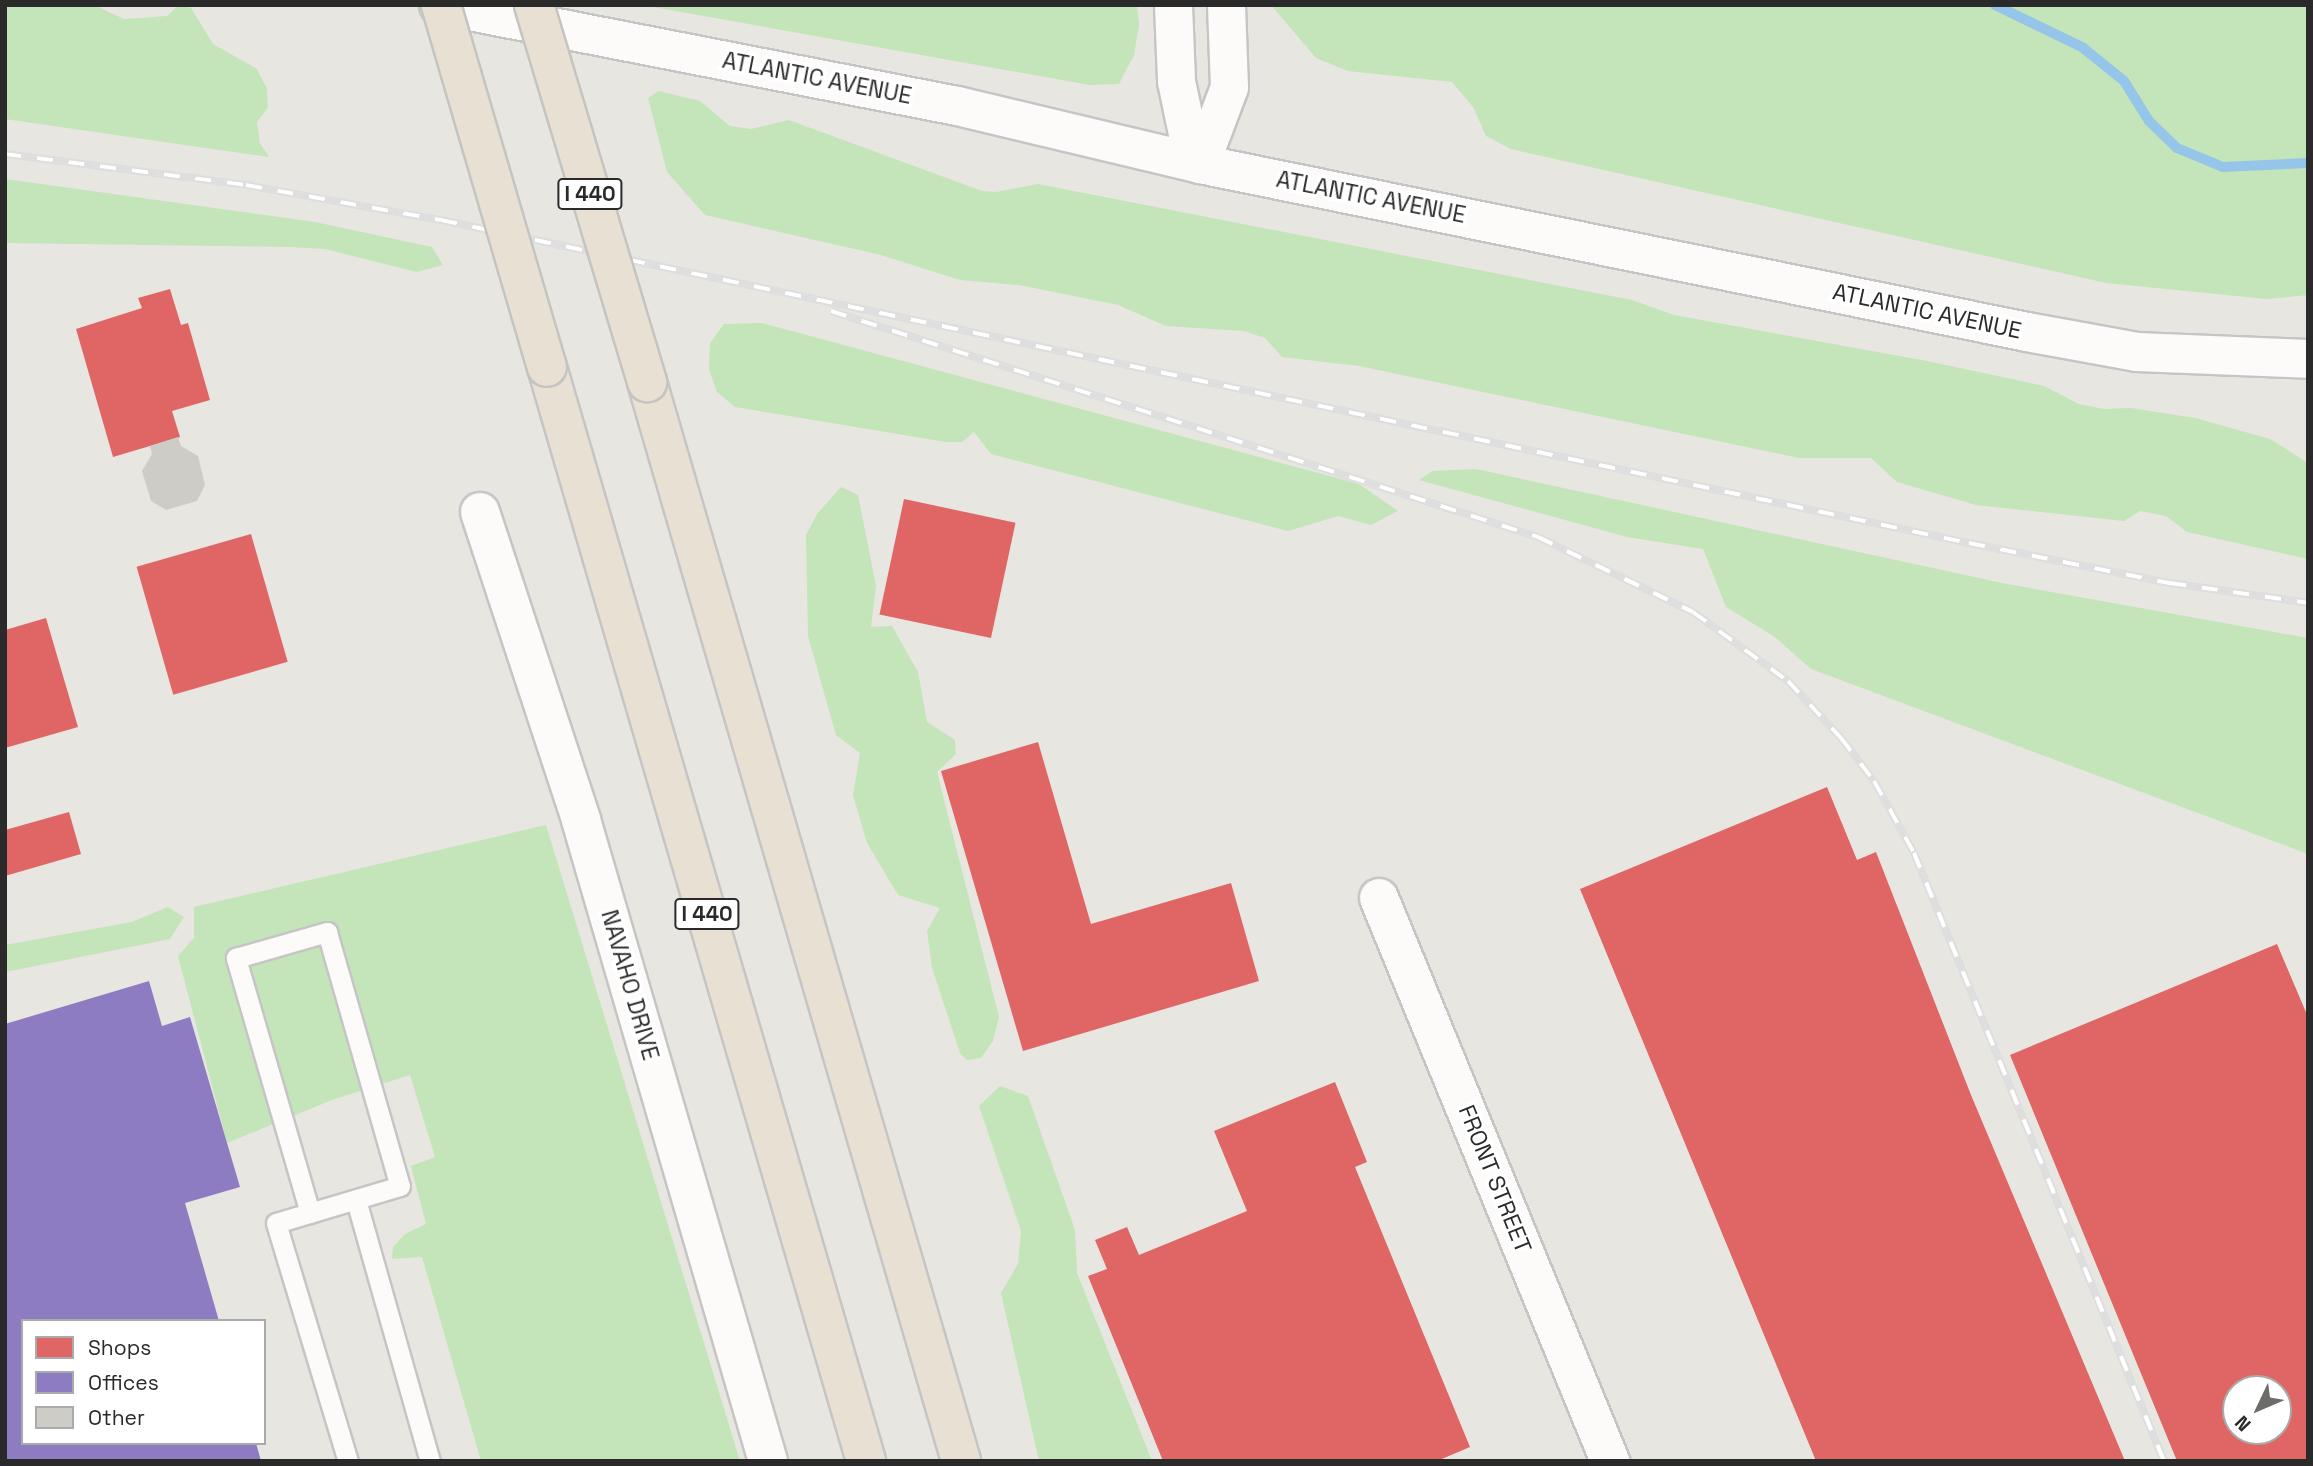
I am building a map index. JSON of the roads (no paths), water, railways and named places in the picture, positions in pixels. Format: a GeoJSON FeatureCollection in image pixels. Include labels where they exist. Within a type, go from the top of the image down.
{"type":"FeatureCollection","features":[{"type":"Feature","properties":{"kind":"highway","name":"I 440"},"geometry":{"type":"LineString","coordinates":[[440,5],[866,1461]]}},
{"type":"Feature","properties":{"kind":"highway","name":"I 440"},"geometry":{"type":"LineString","coordinates":[[534,5],[647,382],[961,1461]]}},
{"type":"Feature","properties":{"kind":"main road","name":"ATLANTIC AVENUE"},"geometry":{"type":"LineString","coordinates":[[440,5],[957,106],[1200,164],[2085,343],[2206,357],[2308,359]]}},
{"type":"Feature","properties":{"kind":"main road","name":"NAVAHO DRIVE"},"geometry":{"type":"LineString","coordinates":[[480,512],[581,820],[768,1461]]}},
{"type":"Feature","properties":{"kind":"main road","name":"FRONT STREET"},"geometry":{"type":"LineString","coordinates":[[1379,898],[1610,1461]]}},
{"type":"Feature","properties":{"kind":"street"},"geometry":{"type":"LineString","coordinates":[[1173,5],[1176,81],[1187,133],[1200,164]]}},
{"type":"Feature","properties":{"kind":"street"},"geometry":{"type":"LineString","coordinates":[[1200,164],[1229,87],[1226,5]]}},
{"type":"Feature","properties":{"kind":"lane"},"geometry":{"type":"LineString","coordinates":[[310,1213],[236,958],[327,932],[400,1186],[356,1200],[276,1223],[348,1461]]}},
{"type":"Feature","properties":{"kind":"lane"},"geometry":{"type":"LineString","coordinates":[[356,1200],[430,1461]]}},
{"type":"Feature","properties":{"kind":"waterway"},"geometry":{"type":"LineString","coordinates":[[1995,5],[2082,47],[2124,81],[2149,121],[2177,148],[2223,167],[2308,163]]}},
{"type":"Feature","properties":{"kind":"railway"},"geometry":{"type":"LineString","coordinates":[[5,154],[246,185],[441,220],[1969,543],[2170,583],[2308,603]]}},
{"type":"Feature","properties":{"kind":"railway"},"geometry":{"type":"LineString","coordinates":[[831,311],[1538,537],[1693,612],[1788,681],[1841,738],[1874,781],[1914,853],[2164,1461]]}}]}
